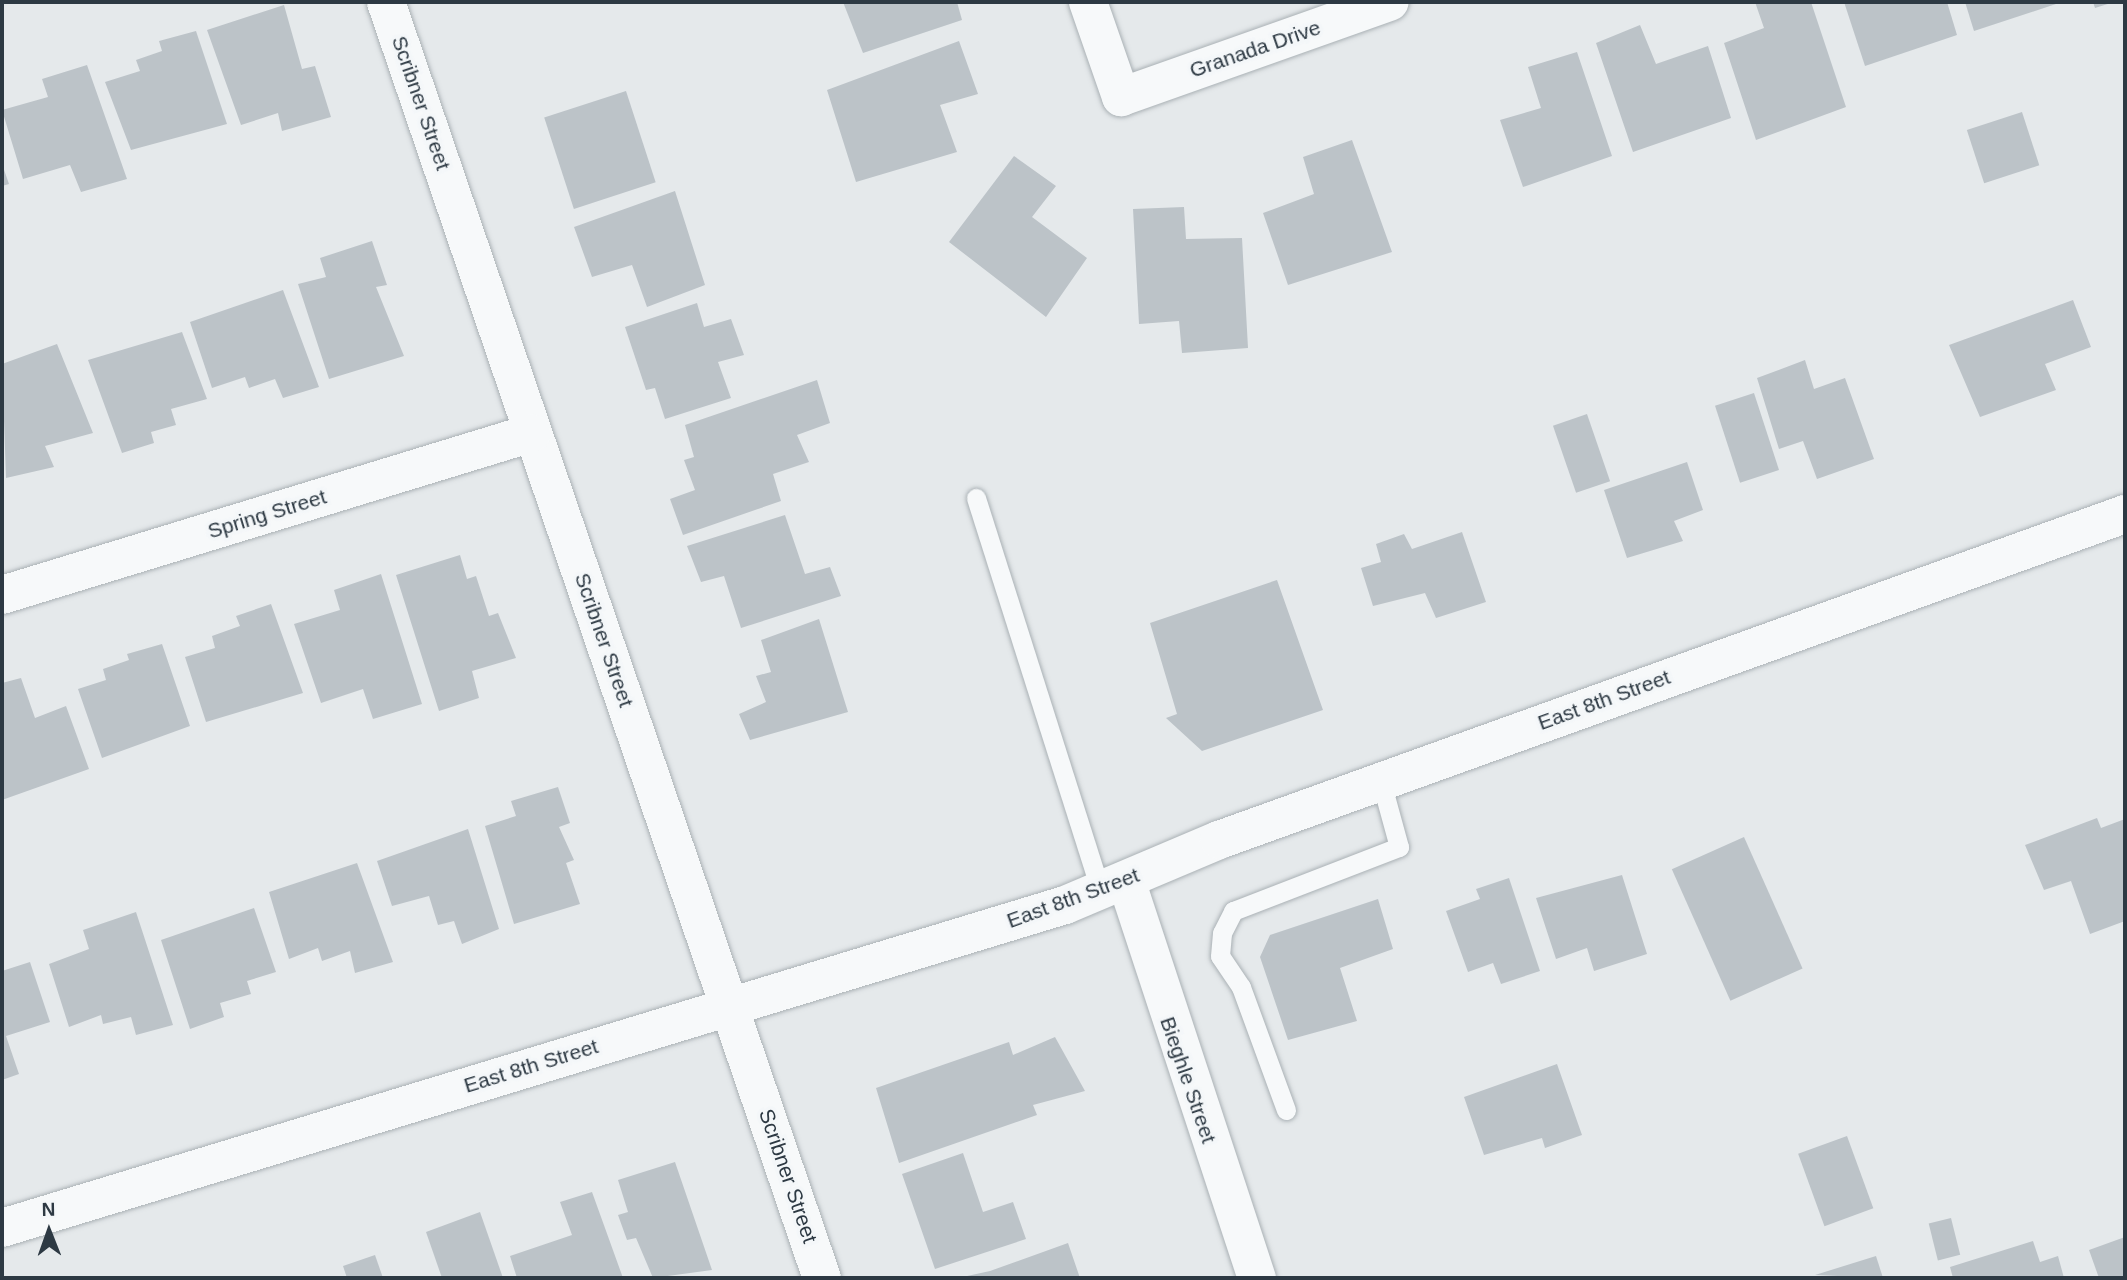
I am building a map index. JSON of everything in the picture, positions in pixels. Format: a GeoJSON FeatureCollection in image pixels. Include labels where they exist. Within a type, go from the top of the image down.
{"type":"FeatureCollection","features":[{"type":"Feature","properties":{"kind":"street","name":"Scribner Street"},"geometry":{"type":"LineString","coordinates":[[386,2],[822,1278]]}},
{"type":"Feature","properties":{"kind":"street","name":"Granada Drive"},"geometry":{"type":"LineString","coordinates":[[1088,2],[1121,97],[1390,2]]}},
{"type":"Feature","properties":{"kind":"street","name":"Spring Street"},"geometry":{"type":"LineString","coordinates":[[2,595],[532,433]]}},
{"type":"Feature","properties":{"kind":"street","name":"East 8th Street"},"geometry":{"type":"LineString","coordinates":[[2,1228],[1113,885],[1381,781],[2125,514]]}},
{"type":"Feature","properties":{"kind":"street","name":"Bieghle Street"},"geometry":{"type":"LineString","coordinates":[[1113,885],[1257,1278]]}},
{"type":"Feature","properties":{"kind":"lane"},"geometry":{"type":"LineString","coordinates":[[976,498],[1113,885]]}},
{"type":"Feature","properties":{"kind":"lane"},"geometry":{"type":"LineString","coordinates":[[1286,1110],[1241,987],[1223,964],[1222,933],[1233,911],[1399,847],[1381,781]]}},
{"type":"Feature","properties":{"kind":"building"},"geometry":{"type":"Polygon","coordinates":[[[843,2],[957,2],[962,20],[863,53],[843,2]]]}},
{"type":"Feature","properties":{"kind":"building"},"geometry":{"type":"Polygon","coordinates":[[[1755,2],[1811,2],[1846,107],[1756,140],[1724,43],[1764,28],[1755,2]]]}},
{"type":"Feature","properties":{"kind":"building"},"geometry":{"type":"Polygon","coordinates":[[[1844,2],[1947,2],[1957,35],[1865,66],[1844,2]]]}},
{"type":"Feature","properties":{"kind":"building"},"geometry":{"type":"Polygon","coordinates":[[[1965,2],[2062,2],[1974,31],[1965,2]]]}},
{"type":"Feature","properties":{"kind":"building"},"geometry":{"type":"Polygon","coordinates":[[[2093,2],[2114,2],[2095,8],[2093,2]]]}},
{"type":"Feature","properties":{"kind":"building"},"geometry":{"type":"Polygon","coordinates":[[[284,5],[302,69],[315,66],[331,117],[282,131],[278,113],[241,125],[207,30],[284,5]]]}},
{"type":"Feature","properties":{"kind":"building"},"geometry":{"type":"Polygon","coordinates":[[[1640,25],[1656,64],[1708,46],[1731,118],[1633,152],[1596,43],[1640,25]]]}},
{"type":"Feature","properties":{"kind":"building"},"geometry":{"type":"Polygon","coordinates":[[[196,31],[227,124],[131,150],[105,82],[140,71],[136,60],[162,51],[159,41],[196,31]]]}},
{"type":"Feature","properties":{"kind":"building"},"geometry":{"type":"Polygon","coordinates":[[[959,41],[978,94],[940,105],[957,152],[856,182],[827,90],[959,41]]]}},
{"type":"Feature","properties":{"kind":"building"},"geometry":{"type":"Polygon","coordinates":[[[1577,52],[1612,156],[1523,187],[1500,120],[1541,108],[1528,67],[1577,52]]]}},
{"type":"Feature","properties":{"kind":"building"},"geometry":{"type":"Polygon","coordinates":[[[87,65],[127,179],[81,192],[70,165],[23,179],[2,110],[48,97],[42,79],[87,65]]]}},
{"type":"Feature","properties":{"kind":"building"},"geometry":{"type":"Polygon","coordinates":[[[626,91],[656,182],[574,209],[544,118],[626,91]]]}},
{"type":"Feature","properties":{"kind":"building"},"geometry":{"type":"Polygon","coordinates":[[[2022,112],[2039,165],[1984,183],[1967,130],[2022,112]]]}},
{"type":"Feature","properties":{"kind":"building"},"geometry":{"type":"Polygon","coordinates":[[[1352,140],[1392,252],[1288,285],[1263,213],[1314,194],[1303,157],[1352,140]]]}},
{"type":"Feature","properties":{"kind":"building"},"geometry":{"type":"Polygon","coordinates":[[[1014,156],[1056,186],[1032,217],[1087,258],[1046,317],[949,242],[1014,156]]]}},
{"type":"Feature","properties":{"kind":"building"},"geometry":{"type":"Polygon","coordinates":[[[2,164],[9,184],[2,186],[2,164]]]}},
{"type":"Feature","properties":{"kind":"building"},"geometry":{"type":"Polygon","coordinates":[[[675,191],[705,285],[647,307],[632,265],[592,277],[574,227],[675,191]]]}},
{"type":"Feature","properties":{"kind":"building"},"geometry":{"type":"Polygon","coordinates":[[[1184,207],[1186,239],[1242,238],[1248,348],[1182,353],[1179,321],[1139,324],[1133,209],[1184,207]]]}},
{"type":"Feature","properties":{"kind":"building"},"geometry":{"type":"Polygon","coordinates":[[[372,241],[387,285],[376,287],[404,356],[329,379],[298,284],[326,277],[320,258],[372,241]]]}},
{"type":"Feature","properties":{"kind":"building"},"geometry":{"type":"Polygon","coordinates":[[[283,290],[319,387],[283,398],[275,379],[249,388],[245,377],[212,388],[190,322],[283,290]]]}},
{"type":"Feature","properties":{"kind":"building"},"geometry":{"type":"Polygon","coordinates":[[[2073,300],[2091,347],[2045,364],[2056,390],[1980,417],[1949,345],[2073,300]]]}},
{"type":"Feature","properties":{"kind":"building"},"geometry":{"type":"Polygon","coordinates":[[[697,303],[704,327],[731,319],[744,355],[718,362],[731,398],[665,419],[655,388],[646,390],[625,327],[697,303]]]}},
{"type":"Feature","properties":{"kind":"building"},"geometry":{"type":"Polygon","coordinates":[[[182,332],[207,399],[171,409],[176,425],[151,432],[154,443],[122,453],[88,360],[182,332]]]}},
{"type":"Feature","properties":{"kind":"building"},"geometry":{"type":"Polygon","coordinates":[[[57,344],[93,433],[45,446],[54,467],[6,478],[2,364],[57,344]]]}},
{"type":"Feature","properties":{"kind":"building"},"geometry":{"type":"Polygon","coordinates":[[[1805,360],[1814,389],[1845,378],[1874,459],[1817,479],[1803,441],[1779,449],[1757,378],[1805,360]]]}},
{"type":"Feature","properties":{"kind":"building"},"geometry":{"type":"Polygon","coordinates":[[[817,380],[830,423],[797,435],[809,462],[773,474],[781,501],[683,535],[670,499],[695,490],[684,460],[694,457],[685,425],[817,380]]]}},
{"type":"Feature","properties":{"kind":"building"},"geometry":{"type":"Polygon","coordinates":[[[1754,393],[1779,470],[1740,483],[1715,406],[1754,393]]]}},
{"type":"Feature","properties":{"kind":"building"},"geometry":{"type":"Polygon","coordinates":[[[1587,414],[1610,481],[1576,493],[1553,426],[1587,414]]]}},
{"type":"Feature","properties":{"kind":"building"},"geometry":{"type":"Polygon","coordinates":[[[1687,462],[1703,510],[1674,521],[1683,541],[1627,558],[1604,490],[1687,462]]]}},
{"type":"Feature","properties":{"kind":"building"},"geometry":{"type":"Polygon","coordinates":[[[785,515],[805,574],[830,567],[841,596],[741,628],[724,576],[701,582],[687,546],[785,515]]]}},
{"type":"Feature","properties":{"kind":"building"},"geometry":{"type":"Polygon","coordinates":[[[1462,532],[1486,602],[1436,618],[1425,593],[1373,606],[1361,568],[1381,562],[1376,544],[1404,534],[1412,549],[1462,532]]]}},
{"type":"Feature","properties":{"kind":"building"},"geometry":{"type":"Polygon","coordinates":[[[460,555],[467,579],[476,576],[489,616],[498,613],[516,658],[472,671],[479,698],[439,711],[396,575],[460,555]]]}},
{"type":"Feature","properties":{"kind":"building"},"geometry":{"type":"Polygon","coordinates":[[[381,574],[422,704],[373,719],[363,689],[321,703],[294,624],[340,610],[334,590],[381,574]]]}},
{"type":"Feature","properties":{"kind":"building"},"geometry":{"type":"Polygon","coordinates":[[[1277,580],[1323,710],[1202,751],[1166,718],[1177,714],[1150,623],[1277,580]]]}},
{"type":"Feature","properties":{"kind":"building"},"geometry":{"type":"Polygon","coordinates":[[[271,604],[303,693],[206,722],[185,657],[215,648],[212,636],[240,626],[236,616],[271,604]]]}},
{"type":"Feature","properties":{"kind":"building"},"geometry":{"type":"Polygon","coordinates":[[[819,619],[848,712],[750,740],[739,714],[766,702],[756,676],[771,672],[761,640],[819,619]]]}},
{"type":"Feature","properties":{"kind":"building"},"geometry":{"type":"Polygon","coordinates":[[[162,644],[190,726],[102,758],[78,689],[106,680],[103,669],[129,660],[127,654],[162,644]]]}},
{"type":"Feature","properties":{"kind":"building"},"geometry":{"type":"Polygon","coordinates":[[[21,678],[35,718],[66,706],[89,769],[2,800],[2,683],[21,678]]]}},
{"type":"Feature","properties":{"kind":"building"},"geometry":{"type":"Polygon","coordinates":[[[558,787],[570,823],[559,827],[574,860],[566,863],[580,904],[514,924],[485,826],[516,816],[511,801],[558,787]]]}},
{"type":"Feature","properties":{"kind":"building"},"geometry":{"type":"Polygon","coordinates":[[[2097,818],[2101,828],[2125,819],[2125,921],[2090,934],[2071,881],[2044,890],[2025,845],[2097,818]]]}},
{"type":"Feature","properties":{"kind":"building"},"geometry":{"type":"Polygon","coordinates":[[[468,829],[499,929],[462,944],[454,921],[438,925],[429,896],[392,906],[377,861],[468,829]]]}},
{"type":"Feature","properties":{"kind":"building"},"geometry":{"type":"Polygon","coordinates":[[[1744,837],[1803,969],[1730,1001],[1672,869],[1744,837]]]}},
{"type":"Feature","properties":{"kind":"building"},"geometry":{"type":"Polygon","coordinates":[[[357,863],[393,962],[355,973],[350,951],[322,961],[318,948],[289,959],[269,892],[357,863]]]}},
{"type":"Feature","properties":{"kind":"building"},"geometry":{"type":"Polygon","coordinates":[[[1622,875],[1647,954],[1594,971],[1587,948],[1556,959],[1536,898],[1622,875]]]}},
{"type":"Feature","properties":{"kind":"building"},"geometry":{"type":"Polygon","coordinates":[[[1509,878],[1540,971],[1501,984],[1493,963],[1468,972],[1446,911],[1480,899],[1476,889],[1509,878]]]}},
{"type":"Feature","properties":{"kind":"building"},"geometry":{"type":"Polygon","coordinates":[[[1378,899],[1393,949],[1340,968],[1357,1021],[1288,1040],[1260,957],[1270,935],[1378,899]]]}},
{"type":"Feature","properties":{"kind":"building"},"geometry":{"type":"Polygon","coordinates":[[[254,908],[276,972],[247,981],[251,994],[220,1003],[224,1017],[190,1029],[161,940],[254,908]]]}},
{"type":"Feature","properties":{"kind":"building"},"geometry":{"type":"Polygon","coordinates":[[[136,912],[173,1025],[136,1035],[131,1017],[103,1024],[101,1015],[69,1027],[49,964],[89,949],[83,930],[136,912]]]}},
{"type":"Feature","properties":{"kind":"building"},"geometry":{"type":"Polygon","coordinates":[[[30,962],[50,1022],[6,1036],[19,1074],[2,1080],[2,971],[30,962]]]}},
{"type":"Feature","properties":{"kind":"building"},"geometry":{"type":"Polygon","coordinates":[[[1055,1037],[1085,1091],[1033,1105],[1037,1115],[899,1163],[876,1088],[1009,1042],[1013,1055],[1055,1037]]]}},
{"type":"Feature","properties":{"kind":"building"},"geometry":{"type":"Polygon","coordinates":[[[1557,1064],[1582,1135],[1545,1148],[1542,1138],[1484,1155],[1464,1097],[1557,1064]]]}},
{"type":"Feature","properties":{"kind":"building"},"geometry":{"type":"Polygon","coordinates":[[[1847,1136],[1873,1208],[1824,1226],[1798,1154],[1847,1136]]]}},
{"type":"Feature","properties":{"kind":"building"},"geometry":{"type":"Polygon","coordinates":[[[963,1153],[983,1212],[1013,1202],[1026,1239],[935,1269],[902,1174],[963,1153]]]}},
{"type":"Feature","properties":{"kind":"building"},"geometry":{"type":"Polygon","coordinates":[[[675,1162],[712,1270],[653,1278],[636,1238],[627,1240],[618,1215],[628,1212],[618,1180],[675,1162]]]}},
{"type":"Feature","properties":{"kind":"building"},"geometry":{"type":"Polygon","coordinates":[[[592,1192],[623,1278],[517,1278],[510,1256],[572,1235],[560,1202],[592,1192]]]}},
{"type":"Feature","properties":{"kind":"building"},"geometry":{"type":"Polygon","coordinates":[[[480,1212],[503,1278],[442,1278],[426,1232],[480,1212]]]}},
{"type":"Feature","properties":{"kind":"building"},"geometry":{"type":"Polygon","coordinates":[[[1951,1218],[1960,1255],[1938,1260],[1929,1224],[1951,1218]]]}},
{"type":"Feature","properties":{"kind":"building"},"geometry":{"type":"Polygon","coordinates":[[[2125,1237],[2125,1278],[2099,1278],[2089,1250],[2125,1237]]]}},
{"type":"Feature","properties":{"kind":"building"},"geometry":{"type":"Polygon","coordinates":[[[2033,1241],[2040,1262],[2058,1256],[2064,1278],[1953,1278],[1950,1267],[2033,1241]]]}},
{"type":"Feature","properties":{"kind":"building"},"geometry":{"type":"Polygon","coordinates":[[[1068,1243],[1080,1278],[958,1278],[990,1271],[1068,1243]]]}},
{"type":"Feature","properties":{"kind":"building"},"geometry":{"type":"Polygon","coordinates":[[[375,1255],[383,1278],[347,1278],[343,1266],[375,1255]]]}},
{"type":"Feature","properties":{"kind":"building"},"geometry":{"type":"Polygon","coordinates":[[[1876,1256],[1883,1278],[1815,1275],[1876,1256]]]}}]}
